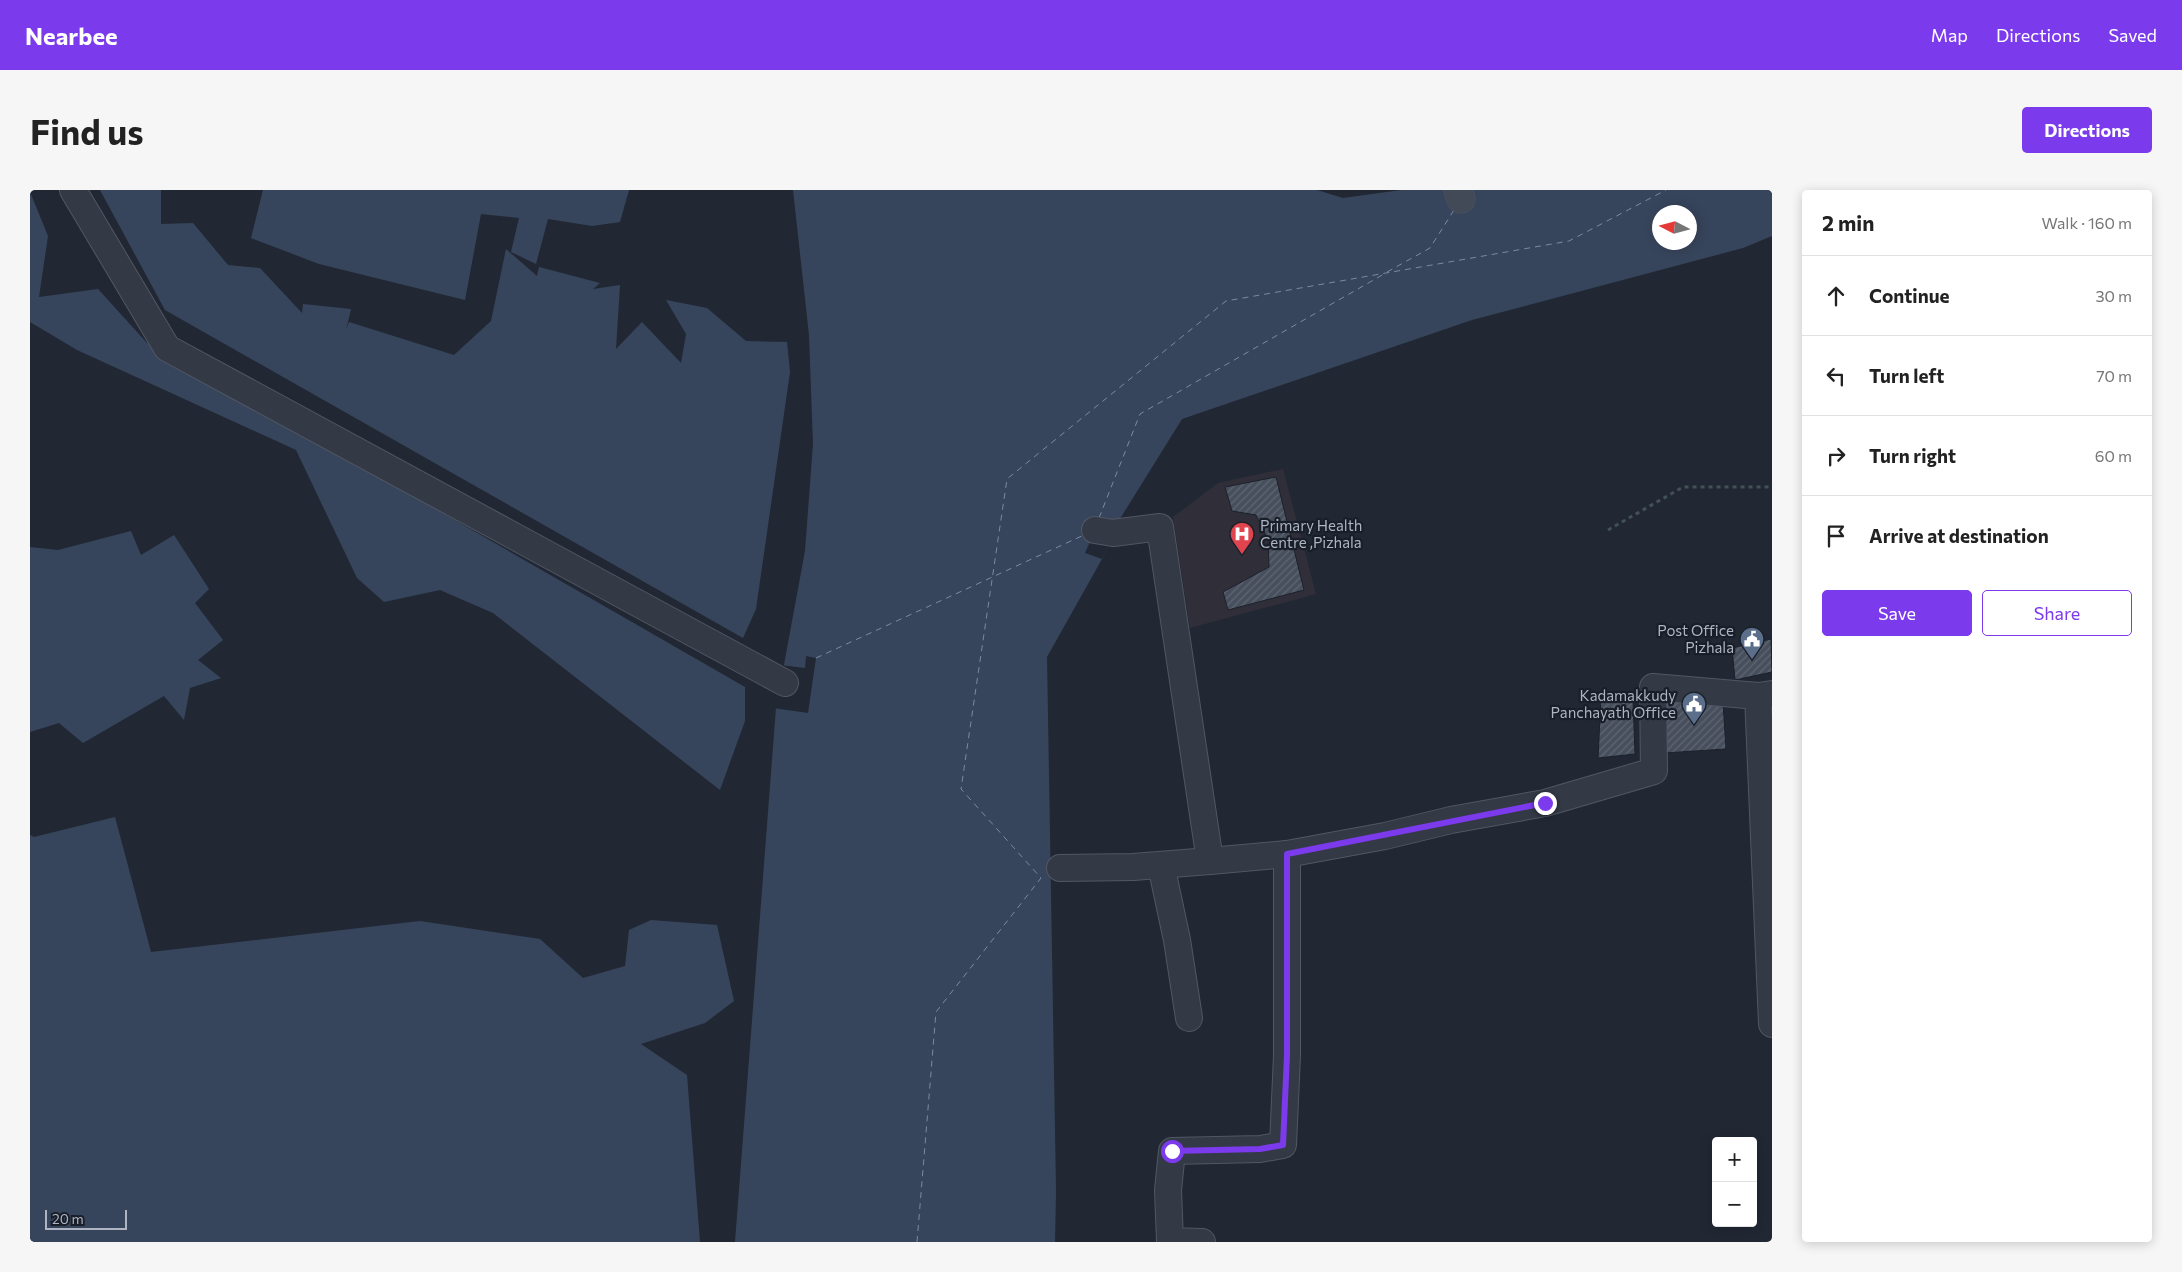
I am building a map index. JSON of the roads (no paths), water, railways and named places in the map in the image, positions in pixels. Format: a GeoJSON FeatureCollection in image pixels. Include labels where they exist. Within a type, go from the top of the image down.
{"type":"FeatureCollection","features":[{"type":"Feature","properties":{"kind":"street"},"geometry":{"type":"LineString","coordinates":[[73,190],[167,348],[785,683]]}},
{"type":"Feature","properties":{"kind":"street"},"geometry":{"type":"LineString","coordinates":[[1095,530],[1113,533],[1160,527],[1210,861]]}},
{"type":"Feature","properties":{"kind":"street"},"geometry":{"type":"LineString","coordinates":[[1060,868],[1133,868],[1287,854],[1545,803],[1654,771],[1653,687],[1765,695],[1772,1024]]}},
{"type":"Feature","properties":{"kind":"street"},"geometry":{"type":"LineString","coordinates":[[1202,1242],[1170,1241],[1168,1190],[1172,1151],[1260,1149],[1283,1145],[1287,1055],[1287,854]]}},
{"type":"Feature","properties":{"kind":"street"},"geometry":{"type":"LineString","coordinates":[[1161,865],[1177,940],[1189,1018]]}},
{"type":"Feature","properties":{"kind":"water"},"geometry":{"type":"Polygon","coordinates":[[[100,190],[161,190],[161,224],[193,223],[228,265],[260,268],[302,313],[303,304],[351,309],[346,330],[349,322],[454,355],[491,321],[506,249],[537,276],[539,267],[600,283],[593,289],[620,285],[616,349],[642,322],[681,363],[686,334],[666,300],[707,308],[746,341],[787,342],[790,372],[756,609],[743,638],[165,310],[100,190]]]}},
{"type":"Feature","properties":{"kind":"water"},"geometry":{"type":"Polygon","coordinates":[[[263,190],[629,190],[620,222],[592,226],[548,219],[536,264],[511,252],[519,218],[481,214],[465,300],[319,264],[251,238],[263,190]]]}},
{"type":"Feature","properties":{"kind":"water"},"geometry":{"type":"Polygon","coordinates":[[[793,190],[1317,190],[1343,198],[1401,190],[1772,190],[1772,236],[1743,248],[1472,320],[1182,419],[1118,522],[1102,559],[1047,657],[1056,1191],[1055,1242],[735,1242],[776,708],[805,551],[813,444],[809,335],[793,190]]]}},
{"type":"Feature","properties":{"kind":"water"},"geometry":{"type":"Polygon","coordinates":[[[30,192],[48,236],[39,297],[98,289],[147,343],[745,687],[745,721],[720,790],[493,613],[440,590],[384,602],[357,578],[296,450],[77,350],[30,322],[30,192]]]}},
{"type":"Feature","properties":{"kind":"water"},"geometry":{"type":"Polygon","coordinates":[[[131,531],[141,555],[174,535],[209,589],[195,603],[223,640],[198,660],[221,678],[190,688],[184,720],[164,696],[83,743],[59,723],[30,732],[30,547],[58,550],[131,531]]]}},
{"type":"Feature","properties":{"kind":"water"},"geometry":{"type":"Polygon","coordinates":[[[115,817],[151,952],[420,921],[540,939],[583,978],[625,966],[629,930],[651,920],[717,925],[734,1001],[705,1023],[641,1044],[687,1075],[700,1242],[30,1242],[30,835],[34,837],[115,817]]]}},
{"type":"Feature","properties":{"kind":"place","name":"Primary Health Centre ,Pizhala"},"geometry":{"type":"Point","coordinates":[1242,555]}},
{"type":"Feature","properties":{"kind":"place","name":"Post Office Pizhala"},"geometry":{"type":"Point","coordinates":[1752,660]}},
{"type":"Feature","properties":{"kind":"place","name":"Kadamakkudy Panchayath Office"},"geometry":{"type":"Point","coordinates":[1694,725]}}]}
